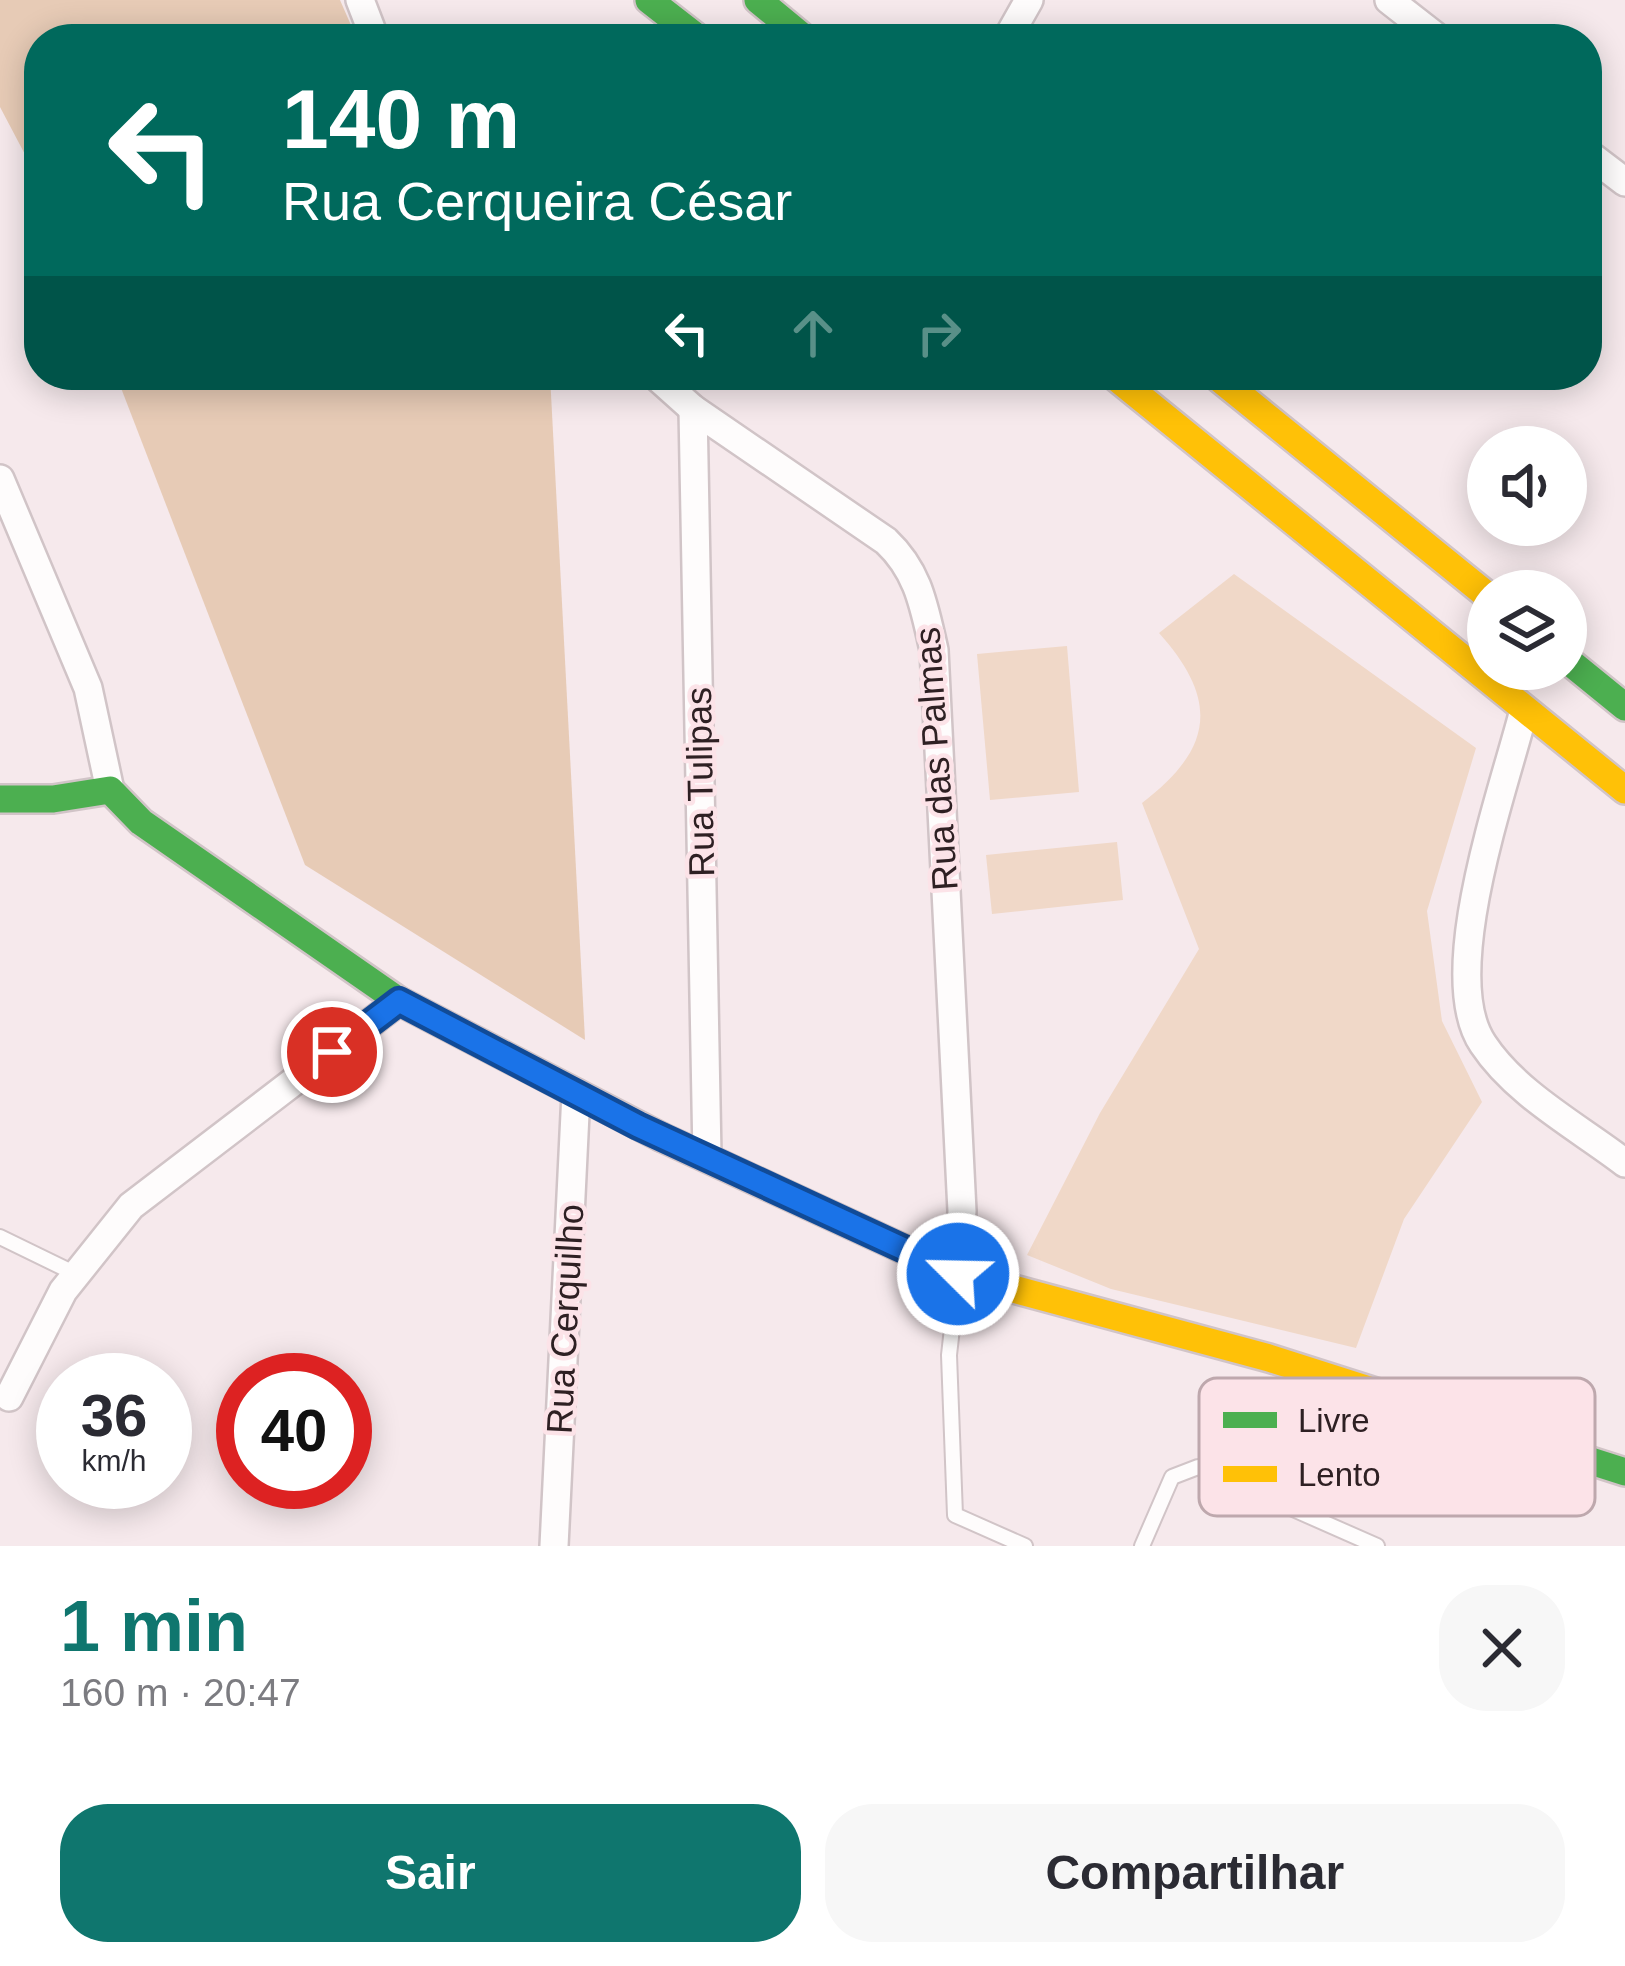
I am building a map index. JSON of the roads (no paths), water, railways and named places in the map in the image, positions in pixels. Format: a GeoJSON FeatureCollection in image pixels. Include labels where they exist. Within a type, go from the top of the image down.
{"type":"FeatureCollection","features":[{"type":"Feature","properties":{"kind":"street"},"geometry":{"type":"LineString","coordinates":[[649,0],[680,24]]}},
{"type":"Feature","properties":{"kind":"street"},"geometry":{"type":"LineString","coordinates":[[758,0],[787,24]]}},
{"type":"Feature","properties":{"kind":"street"},"geometry":{"type":"LineString","coordinates":[[1389,0],[1420,24]]}},
{"type":"Feature","properties":{"kind":"street","name":"Rua das Palmas"},"geometry":{"type":"LineString","coordinates":[[672,390],[886,541],[907,561],[919,584],[934,650],[962,1211],[958,1274]]}},
{"type":"Feature","properties":{"kind":"street"},"geometry":{"type":"LineString","coordinates":[[1131,390],[1625,790]]}},
{"type":"Feature","properties":{"kind":"street"},"geometry":{"type":"LineString","coordinates":[[1234,390],[1467,579]]}},
{"type":"Feature","properties":{"kind":"street","name":"Rua Tulipas"},"geometry":{"type":"LineString","coordinates":[[693,409],[707,1156]]}},
{"type":"Feature","properties":{"kind":"street"},"geometry":{"type":"LineString","coordinates":[[0,479],[88,688],[110,790],[141,822],[399,1001],[576,1093],[958,1274],[1332,1378]]}},
{"type":"Feature","properties":{"kind":"street"},"geometry":{"type":"LineString","coordinates":[[1587,676],[1625,707]]}},
{"type":"Feature","properties":{"kind":"street"},"geometry":{"type":"LineString","coordinates":[[1524,710],[1464,949],[1467,1001],[1481,1042],[1517,1082],[1625,1162]]}},
{"type":"Feature","properties":{"kind":"street"},"geometry":{"type":"LineString","coordinates":[[0,799],[53,799],[110,790]]}},
{"type":"Feature","properties":{"kind":"street"},"geometry":{"type":"LineString","coordinates":[[9,1396],[76,1274],[131,1206],[399,1001]]}},
{"type":"Feature","properties":{"kind":"street","name":"Rua Cerquilho"},"geometry":{"type":"LineString","coordinates":[[554,1546],[576,1093]]}},
{"type":"Feature","properties":{"kind":"street"},"geometry":{"type":"LineString","coordinates":[[1595,1462],[1625,1472]]}},
{"type":"Feature","properties":{"kind":"lane"},"geometry":{"type":"LineString","coordinates":[[0,1237],[76,1274]]}},
{"type":"Feature","properties":{"kind":"lane"},"geometry":{"type":"LineString","coordinates":[[958,1274],[949,1355],[955,1515],[1025,1546]]}},
{"type":"Feature","properties":{"kind":"lane"},"geometry":{"type":"LineString","coordinates":[[1142,1546],[1172,1477],[1199,1467]]}},
{"type":"Feature","properties":{"kind":"lane"},"geometry":{"type":"LineString","coordinates":[[1309,1516],[1377,1546]]}}]}
